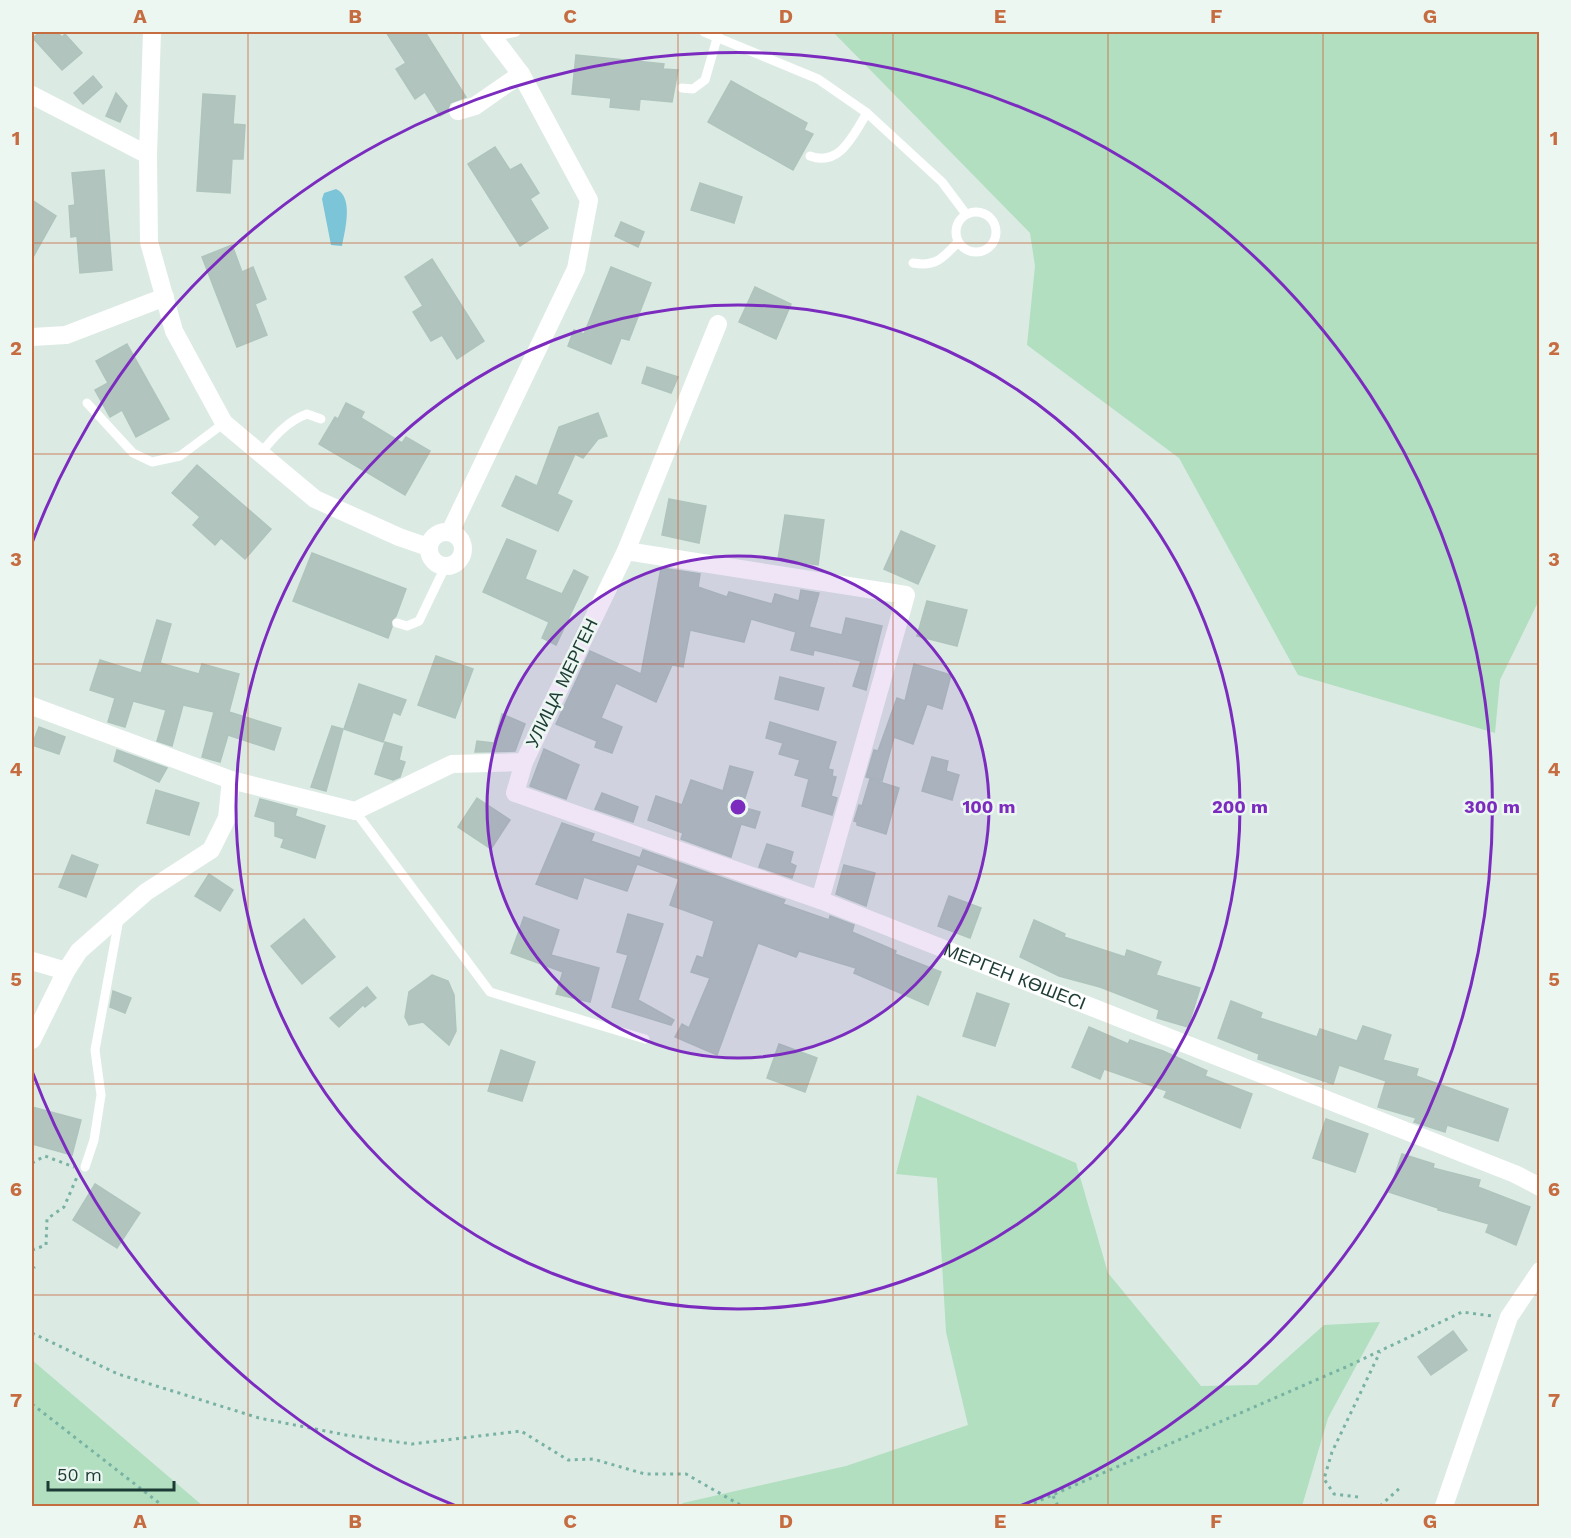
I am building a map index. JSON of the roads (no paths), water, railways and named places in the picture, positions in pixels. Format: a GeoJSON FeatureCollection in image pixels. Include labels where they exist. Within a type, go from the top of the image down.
{"type":"FeatureCollection","features":[{"type":"Feature","properties":{"kind":"street"},"geometry":{"type":"LineString","coordinates":[[152,32],[148,155],[149,242],[174,331],[224,423],[315,499],[399,537],[428,547]]}},
{"type":"Feature","properties":{"kind":"street"},"geometry":{"type":"LineString","coordinates":[[450,532],[576,269],[589,200],[521,74],[491,34]]}},
{"type":"Feature","properties":{"kind":"street"},"geometry":{"type":"LineString","coordinates":[[458,111],[475,106],[521,74]]}},
{"type":"Feature","properties":{"kind":"street"},"geometry":{"type":"LineString","coordinates":[[32,95],[148,155]]}},
{"type":"Feature","properties":{"kind":"street"},"geometry":{"type":"LineString","coordinates":[[32,337],[66,335],[165,297]]}},
{"type":"Feature","properties":{"kind":"street","name":"УЛИЦА МЕРГЕН"},"geometry":{"type":"LineString","coordinates":[[355,811],[452,764],[524,762],[626,551],[718,324]]}},
{"type":"Feature","properties":{"kind":"street"},"geometry":{"type":"LineString","coordinates":[[440,532],[450,532],[458,537],[463,546],[462,556],[455,563],[445,567],[436,564],[430,556],[428,547],[432,538],[440,532]]}},
{"type":"Feature","properties":{"kind":"street"},"geometry":{"type":"LineString","coordinates":[[626,551],[906,595],[820,900]]}},
{"type":"Feature","properties":{"kind":"street"},"geometry":{"type":"LineString","coordinates":[[32,706],[231,780],[355,811]]}},
{"type":"Feature","properties":{"kind":"street","name":"МЕРГЕН КӨШЕСІ"},"geometry":{"type":"LineString","coordinates":[[524,762],[515,793],[820,900],[1472,1157],[1539,1187]]}},
{"type":"Feature","properties":{"kind":"street"},"geometry":{"type":"LineString","coordinates":[[32,1040],[66,971],[79,951],[146,892],[212,850],[227,818],[231,780]]}},
{"type":"Feature","properties":{"kind":"street"},"geometry":{"type":"LineString","coordinates":[[32,961],[66,971]]}},
{"type":"Feature","properties":{"kind":"street"},"geometry":{"type":"LineString","coordinates":[[1444,1506],[1509,1317],[1539,1270]]}},
{"type":"Feature","properties":{"kind":"lane"},"geometry":{"type":"LineString","coordinates":[[491,34],[516,32]]}},
{"type":"Feature","properties":{"kind":"lane"},"geometry":{"type":"LineString","coordinates":[[704,32],[718,35],[818,79],[867,113],[942,182],[966,214]]}},
{"type":"Feature","properties":{"kind":"lane"},"geometry":{"type":"LineString","coordinates":[[682,88],[693,89],[705,80],[718,35]]}},
{"type":"Feature","properties":{"kind":"lane"},"geometry":{"type":"LineString","coordinates":[[810,156],[819,160],[833,158],[843,149],[867,113]]}},
{"type":"Feature","properties":{"kind":"lane"},"geometry":{"type":"LineString","coordinates":[[977,212],[987,215],[994,223],[996,233],[993,243],[985,251],[975,253],[965,250],[958,242],[955,232],[958,221],[966,214],[977,212]]}},
{"type":"Feature","properties":{"kind":"lane"},"geometry":{"type":"LineString","coordinates":[[913,263],[928,266],[944,257],[958,242]]}},
{"type":"Feature","properties":{"kind":"lane"},"geometry":{"type":"LineString","coordinates":[[87,403],[133,453],[152,462],[180,456],[224,423]]}},
{"type":"Feature","properties":{"kind":"lane"},"geometry":{"type":"LineString","coordinates":[[261,453],[272,439],[297,418],[307,414],[321,419]]}},
{"type":"Feature","properties":{"kind":"lane"},"geometry":{"type":"LineString","coordinates":[[397,623],[407,626],[419,621],[445,567]]}},
{"type":"Feature","properties":{"kind":"lane"},"geometry":{"type":"LineString","coordinates":[[355,811],[490,992],[645,1039]]}},
{"type":"Feature","properties":{"kind":"lane"},"geometry":{"type":"LineString","coordinates":[[83,1168],[94,1140],[101,1095],[96,1050],[119,916]]}},
{"type":"Feature","properties":{"kind":"water"},"geometry":{"type":"Polygon","coordinates":[[[336,189],[342,193],[347,206],[342,246],[331,245],[322,199],[324,193],[336,189]]]}}]}
